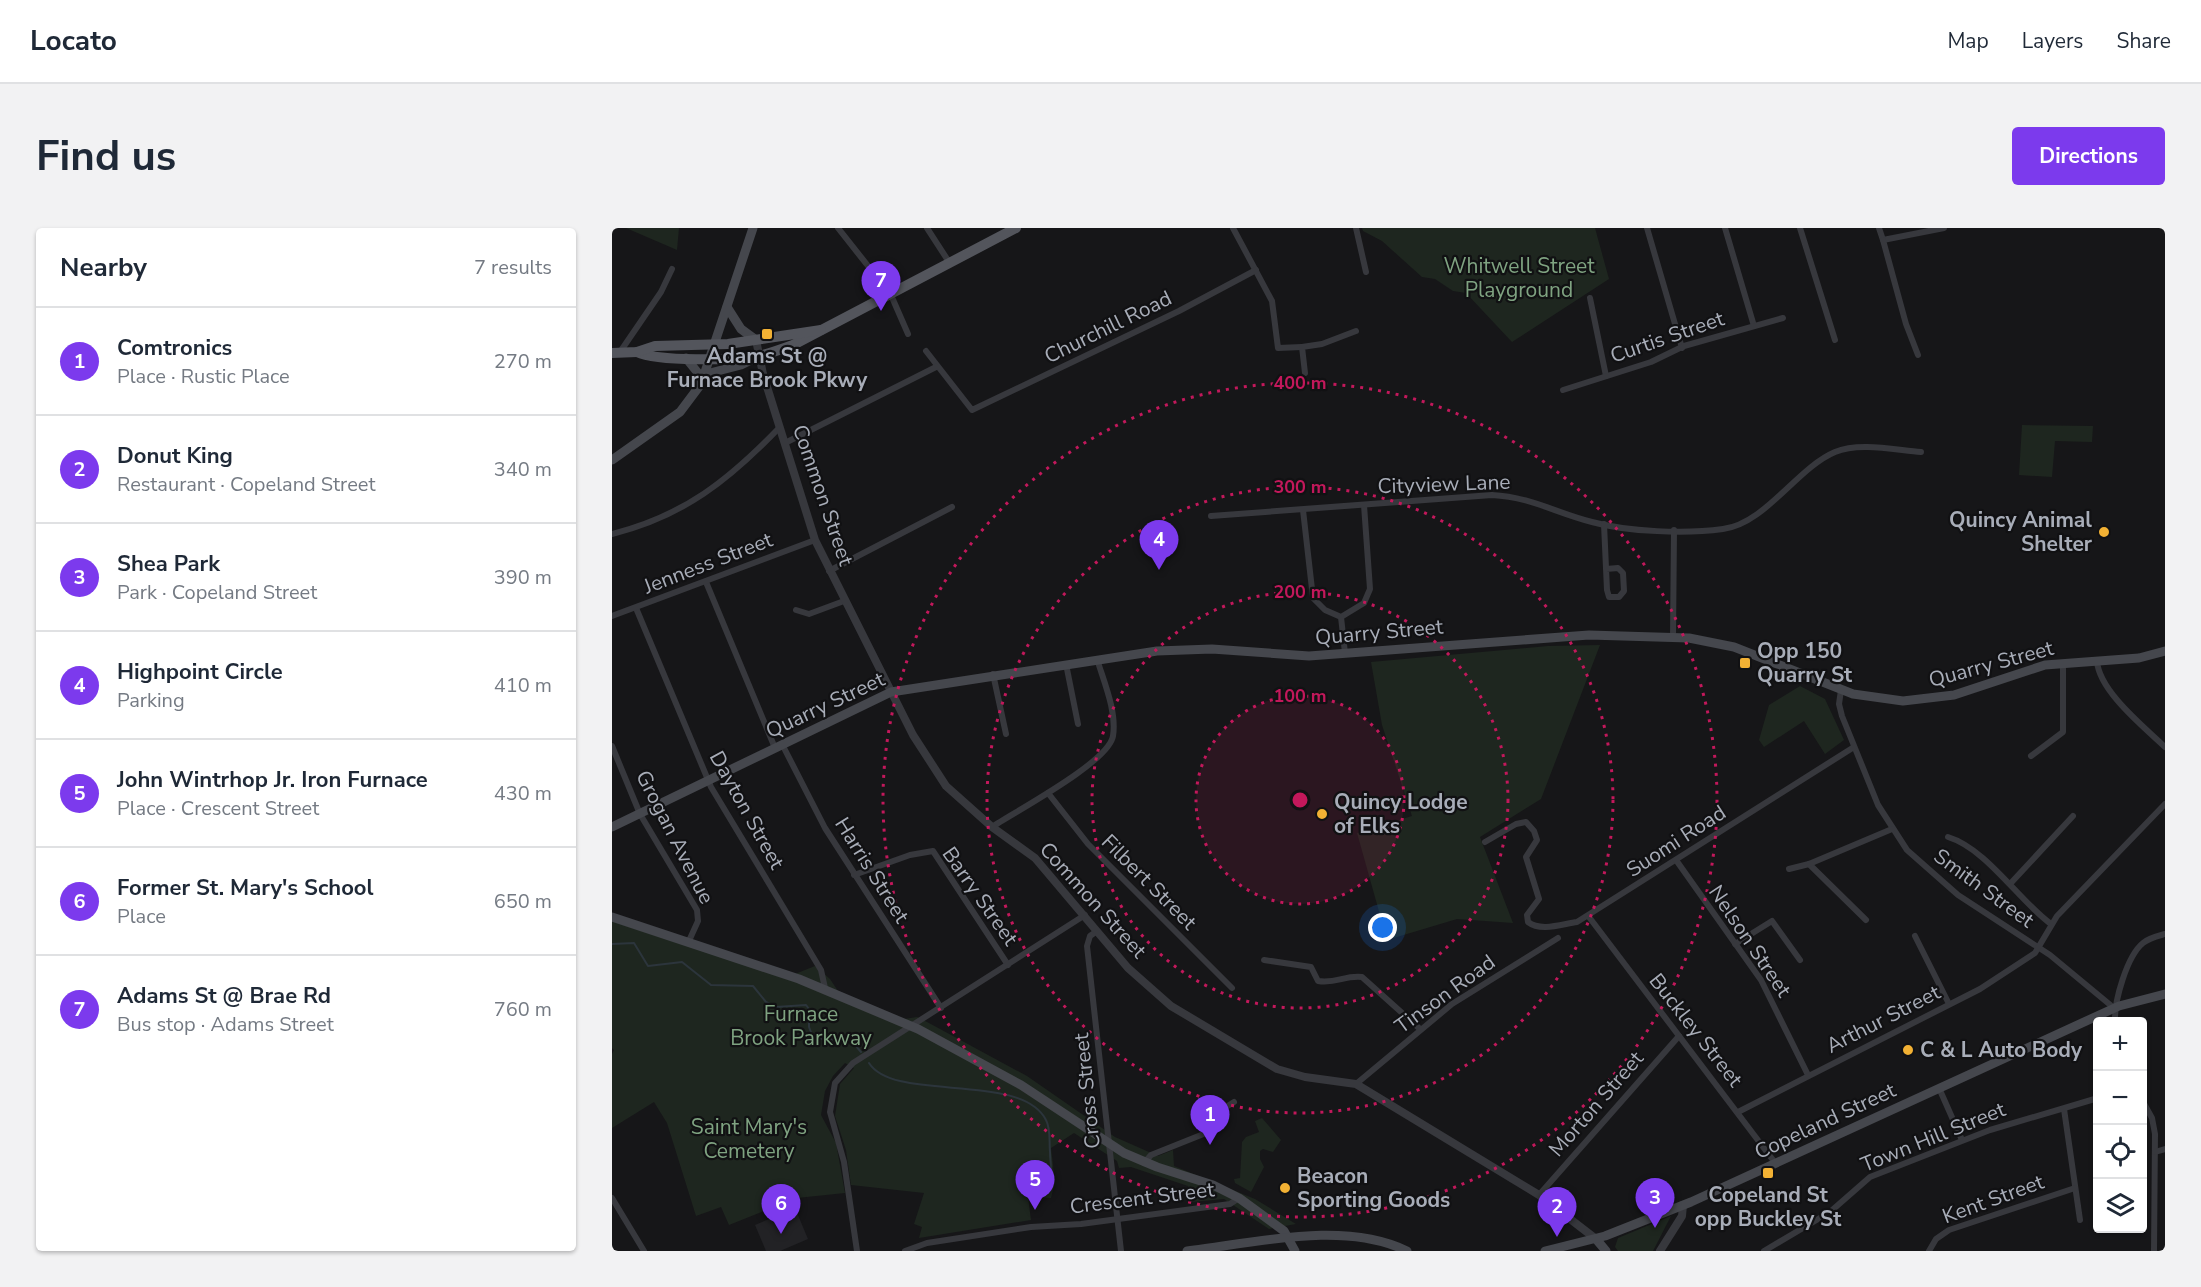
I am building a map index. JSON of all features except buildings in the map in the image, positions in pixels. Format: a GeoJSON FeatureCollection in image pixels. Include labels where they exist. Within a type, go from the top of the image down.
{"type":"FeatureCollection","features":[{"type":"Feature","properties":{"kind":"main road"},"geometry":{"type":"LineString","coordinates":[[612,460],[680,412],[701,384],[753,228]]}},
{"type":"Feature","properties":{"kind":"main road"},"geometry":{"type":"LineString","coordinates":[[706,374],[741,365],[759,356],[810,339],[821,330],[1016,228]]}},
{"type":"Feature","properties":{"kind":"main road"},"geometry":{"type":"LineString","coordinates":[[727,307],[741,329],[756,340]]}},
{"type":"Feature","properties":{"kind":"main road"},"geometry":{"type":"LineString","coordinates":[[638,352],[655,346],[716,344],[821,330]]}},
{"type":"Feature","properties":{"kind":"main road"},"geometry":{"type":"LineString","coordinates":[[616,352],[638,352],[656,357],[686,358],[759,356]]}},
{"type":"Feature","properties":{"kind":"main road"},"geometry":{"type":"LineString","coordinates":[[686,358],[698,373],[701,384]]}},
{"type":"Feature","properties":{"kind":"main road","name":"Quarry Street"},"geometry":{"type":"LineString","coordinates":[[612,827],[891,692],[1097,659],[1186,649],[1309,656],[1589,635],[1673,638],[1703,640],[1734,647],[1841,690],[1884,700],[1936,699],[1967,692],[2026,670],[2063,663],[2139,658],[2165,651]]}},
{"type":"Feature","properties":{"kind":"main road"},"geometry":{"type":"LineString","coordinates":[[612,917],[825,988],[912,1026],[1021,1085],[1110,1146],[1144,1163],[1213,1185],[1239,1198],[1290,1238],[1295,1251]]}},
{"type":"Feature","properties":{"kind":"main road","name":"Copeland Street"},"geometry":{"type":"LineString","coordinates":[[1545,1251],[1596,1239],[1683,1205],[2114,1008],[2165,994]]}},
{"type":"Feature","properties":{"kind":"main road"},"geometry":{"type":"LineString","coordinates":[[1187,1251],[1290,1238],[1359,1236],[1384,1241],[1407,1251]]}},
{"type":"Feature","properties":{"kind":"main road","name":"Common Street"},"geometry":{"type":"LineString","coordinates":[[1596,1239],[1606,1251]]}},
{"type":"Feature","properties":{"kind":"street"},"geometry":{"type":"LineString","coordinates":[[838,228],[891,295],[908,334]]}},
{"type":"Feature","properties":{"kind":"street"},"geometry":{"type":"LineString","coordinates":[[927,228],[949,262]]}},
{"type":"Feature","properties":{"kind":"street"},"geometry":{"type":"LineString","coordinates":[[1233,228],[1272,301],[1278,348],[1322,344],[1356,331]]}},
{"type":"Feature","properties":{"kind":"street"},"geometry":{"type":"LineString","coordinates":[[1356,228],[1366,272]]}},
{"type":"Feature","properties":{"kind":"street"},"geometry":{"type":"LineString","coordinates":[[1647,228],[1682,348]]}},
{"type":"Feature","properties":{"kind":"street"},"geometry":{"type":"LineString","coordinates":[[1725,228],[1754,326]]}},
{"type":"Feature","properties":{"kind":"street"},"geometry":{"type":"LineString","coordinates":[[1800,228],[1835,340]]}},
{"type":"Feature","properties":{"kind":"street"},"geometry":{"type":"LineString","coordinates":[[1879,228],[1906,324],[1918,355]]}},
{"type":"Feature","properties":{"kind":"street"},"geometry":{"type":"LineString","coordinates":[[1884,240],[1944,228]]}},
{"type":"Feature","properties":{"kind":"street"},"geometry":{"type":"LineString","coordinates":[[616,352],[662,292],[672,269]]}},
{"type":"Feature","properties":{"kind":"street","name":"Churchill Road"},"geometry":{"type":"LineString","coordinates":[[936,367],[972,410],[1179,311],[1256,270]]}},
{"type":"Feature","properties":{"kind":"street"},"geometry":{"type":"LineString","coordinates":[[1590,298],[1606,376]]}},
{"type":"Feature","properties":{"kind":"street","name":"Curtis Street"},"geometry":{"type":"LineString","coordinates":[[1563,390],[1651,363],[1682,348],[1783,318]]}},
{"type":"Feature","properties":{"kind":"street","name":"Common Street"},"geometry":{"type":"LineString","coordinates":[[756,340],[815,540],[843,601],[913,735],[946,786],[992,827],[1035,858],[1149,988],[1171,1006],[1228,1042],[1277,1069],[1305,1077],[1356,1084],[1539,1195],[1596,1239]]}},
{"type":"Feature","properties":{"kind":"street"},"geometry":{"type":"LineString","coordinates":[[1302,347],[1305,373]]}},
{"type":"Feature","properties":{"kind":"street"},"geometry":{"type":"LineString","coordinates":[[785,443],[936,367],[926,351]]}},
{"type":"Feature","properties":{"kind":"street"},"geometry":{"type":"LineString","coordinates":[[612,534],[667,516],[710,492],[744,464],[780,427]]}},
{"type":"Feature","properties":{"kind":"street","name":"Cityview Lane"},"geometry":{"type":"LineString","coordinates":[[1211,516],[1492,495],[1512,496],[1604,524],[1674,530],[1736,526],[1836,452],[1855,448],[1921,452]]}},
{"type":"Feature","properties":{"kind":"street"},"geometry":{"type":"LineString","coordinates":[[1341,617],[1364,603],[1370,589],[1364,505]]}},
{"type":"Feature","properties":{"kind":"street"},"geometry":{"type":"LineString","coordinates":[[829,571],[951,507]]}},
{"type":"Feature","properties":{"kind":"street"},"geometry":{"type":"LineString","coordinates":[[1303,510],[1313,598],[1325,610],[1341,617]]}},
{"type":"Feature","properties":{"kind":"street"},"geometry":{"type":"LineString","coordinates":[[1604,524],[1606,569],[1609,597],[1619,597],[1624,591],[1623,573],[1618,568],[1606,569]]}},
{"type":"Feature","properties":{"kind":"street"},"geometry":{"type":"LineString","coordinates":[[1673,638],[1674,530]]}},
{"type":"Feature","properties":{"kind":"street","name":"Jenness Street"},"geometry":{"type":"LineString","coordinates":[[612,616],[815,540]]}},
{"type":"Feature","properties":{"kind":"street","name":"Harris Street"},"geometry":{"type":"LineString","coordinates":[[706,582],[779,746],[854,875],[941,1008]]}},
{"type":"Feature","properties":{"kind":"street"},"geometry":{"type":"LineString","coordinates":[[796,610],[809,614],[843,601]]}},
{"type":"Feature","properties":{"kind":"street","name":"Dayton Street"},"geometry":{"type":"LineString","coordinates":[[636,608],[708,781],[821,970],[825,988]]}},
{"type":"Feature","properties":{"kind":"street"},"geometry":{"type":"LineString","coordinates":[[1341,617],[1345,653]]}},
{"type":"Feature","properties":{"kind":"street"},"geometry":{"type":"LineString","coordinates":[[992,827],[1016,810],[1048,794],[1100,757],[1110,746],[1113,721],[1097,659]]}},
{"type":"Feature","properties":{"kind":"street"},"geometry":{"type":"LineString","coordinates":[[2097,661],[2099,672],[2122,706],[2165,747]]}},
{"type":"Feature","properties":{"kind":"street"},"geometry":{"type":"LineString","coordinates":[[2031,756],[2063,732],[2063,663]]}},
{"type":"Feature","properties":{"kind":"street"},"geometry":{"type":"LineString","coordinates":[[1066,664],[1078,724]]}},
{"type":"Feature","properties":{"kind":"street"},"geometry":{"type":"LineString","coordinates":[[993,674],[1006,734]]}},
{"type":"Feature","properties":{"kind":"street","name":"Smith Street"},"geometry":{"type":"LineString","coordinates":[[1841,690],[1840,710],[1854,747],[1878,805],[1907,850],[1953,891],[2040,948],[2114,1008]]}},
{"type":"Feature","properties":{"kind":"street","name":"Grogan Avenue"},"geometry":{"type":"LineString","coordinates":[[612,746],[640,814],[697,910],[698,921],[688,943]]}},
{"type":"Feature","properties":{"kind":"street","name":"Suomi Road"},"geometry":{"type":"LineString","coordinates":[[1485,842],[1516,824],[1527,822],[1537,840],[1526,857],[1538,890],[1537,903],[1527,915],[1528,922],[1533,926],[1578,922],[1854,747]]}},
{"type":"Feature","properties":{"kind":"street","name":"Filbert Street"},"geometry":{"type":"LineString","coordinates":[[1048,794],[1088,844],[1232,988]]}},
{"type":"Feature","properties":{"kind":"street"},"geometry":{"type":"LineString","coordinates":[[2040,948],[2051,924],[2165,804]]}},
{"type":"Feature","properties":{"kind":"street"},"geometry":{"type":"LineString","coordinates":[[2010,884],[2073,816]]}},
{"type":"Feature","properties":{"kind":"street"},"geometry":{"type":"LineString","coordinates":[[1789,870],[1809,864],[1892,829]]}},
{"type":"Feature","properties":{"kind":"street"},"geometry":{"type":"LineString","coordinates":[[1948,837],[1960,841],[2010,884],[2051,924]]}},
{"type":"Feature","properties":{"kind":"street","name":"Barry Street"},"geometry":{"type":"LineString","coordinates":[[854,875],[910,855],[933,850],[1008,965]]}},
{"type":"Feature","properties":{"kind":"street","name":"Nelson Street"},"geometry":{"type":"LineString","coordinates":[[1676,860],[1761,980],[1808,1075]]}},
{"type":"Feature","properties":{"kind":"street"},"geometry":{"type":"LineString","coordinates":[[1809,864],[1866,920]]}},
{"type":"Feature","properties":{"kind":"street"},"geometry":{"type":"LineString","coordinates":[[857,1251],[844,1162],[830,1116],[832,1091],[837,1079],[848,1066],[1086,915]]}},
{"type":"Feature","properties":{"kind":"street","name":"Buckley Street"},"geometry":{"type":"LineString","coordinates":[[1589,917],[1776,1164]]}},
{"type":"Feature","properties":{"kind":"street"},"geometry":{"type":"LineString","coordinates":[[1735,944],[1772,921],[1800,960]]}},
{"type":"Feature","properties":{"kind":"street","name":"Cross Street"},"geometry":{"type":"LineString","coordinates":[[1097,931],[1090,936],[1087,946],[1121,1251]]}},
{"type":"Feature","properties":{"kind":"street"},"geometry":{"type":"LineString","coordinates":[[2115,1017],[2114,1008],[2122,981],[2140,946],[2149,939],[2165,934]]}},
{"type":"Feature","properties":{"kind":"street"},"geometry":{"type":"LineString","coordinates":[[1915,936],[1949,1004]]}},
{"type":"Feature","properties":{"kind":"street","name":"Tinson Road"},"geometry":{"type":"LineString","coordinates":[[1356,1084],[1452,1004],[1558,938]]}},
{"type":"Feature","properties":{"kind":"street","name":"Arthur Street"},"geometry":{"type":"LineString","coordinates":[[1738,1112],[1990,983],[2040,948]]}},
{"type":"Feature","properties":{"kind":"street"},"geometry":{"type":"LineString","coordinates":[[1264,960],[1311,968],[1318,981],[1332,983],[1354,976],[1362,977],[1420,1029]]}},
{"type":"Feature","properties":{"kind":"street","name":"Morton Street"},"geometry":{"type":"LineString","coordinates":[[1539,1195],[1679,1036]]}},
{"type":"Feature","properties":{"kind":"street"},"geometry":{"type":"LineString","coordinates":[[1939,1088],[1962,1140]]}},
{"type":"Feature","properties":{"kind":"street","name":"Town Hill Street"},"geometry":{"type":"LineString","coordinates":[[1764,1251],[1830,1212],[1866,1179],[1962,1140],[2093,1099]]}},
{"type":"Feature","properties":{"kind":"street"},"geometry":{"type":"LineString","coordinates":[[1144,1163],[1151,1155],[1211,1131],[1225,1109],[1234,1102]]}},
{"type":"Feature","properties":{"kind":"street","name":"Kent Street"},"geometry":{"type":"LineString","coordinates":[[2064,1109],[2080,1220]]}},
{"type":"Feature","properties":{"kind":"street"},"geometry":{"type":"LineString","coordinates":[[2147,1110],[2154,1124],[2154,1251]]}},
{"type":"Feature","properties":{"kind":"street"},"geometry":{"type":"LineString","coordinates":[[2155,1152],[2165,1149]]}},
{"type":"Feature","properties":{"kind":"street","name":"Kent Street"},"geometry":{"type":"LineString","coordinates":[[1929,1251],[1936,1239],[1949,1230],[2075,1188]]}},
{"type":"Feature","properties":{"kind":"street"},"geometry":{"type":"LineString","coordinates":[[612,1198],[644,1251]]}},
{"type":"Feature","properties":{"kind":"street","name":"Crescent Street"},"geometry":{"type":"LineString","coordinates":[[905,1251],[927,1243],[1031,1227],[1118,1219],[1233,1204],[1239,1198]]}},
{"type":"Feature","properties":{"kind":"street"},"geometry":{"type":"LineString","coordinates":[[1660,1251],[1682,1216],[1683,1205]]}},
{"type":"Feature","properties":{"kind":"shaded area"},"geometry":{"type":"Polygon","coordinates":[[[795,1208],[808,1239],[780,1251],[766,1251],[755,1225],[795,1208]]]}},
{"type":"Feature","properties":{"kind":"green space"},"geometry":{"type":"Polygon","coordinates":[[[626,228],[679,228],[677,250],[626,228]]]}},
{"type":"Feature","properties":{"kind":"green space","name":"Whitwell Street Playground"},"geometry":{"type":"Polygon","coordinates":[[[1362,228],[1595,228],[1609,279],[1512,342],[1466,293],[1453,291],[1435,279],[1422,277],[1382,241],[1363,231],[1362,228]]]}},
{"type":"Feature","properties":{"kind":"green space"},"geometry":{"type":"Polygon","coordinates":[[[2022,425],[2093,426],[2092,442],[2055,441],[2052,477],[2019,475],[2022,425]]]}},
{"type":"Feature","properties":{"kind":"green space"},"geometry":{"type":"Polygon","coordinates":[[[1600,645],[1541,799],[1480,837],[1513,923],[1457,919],[1387,940],[1357,833],[1412,816],[1382,725],[1371,662],[1548,646],[1600,645]]]}},
{"type":"Feature","properties":{"kind":"green space"},"geometry":{"type":"Polygon","coordinates":[[[1800,686],[1825,699],[1844,740],[1825,754],[1804,721],[1764,747],[1759,740],[1769,705],[1800,686]]]}},
{"type":"Feature","properties":{"kind":"green space"},"geometry":{"type":"Polygon","coordinates":[[[612,921],[785,978],[815,966],[830,979],[838,991],[904,1019],[917,1017],[929,1023],[1027,1076],[1115,1137],[1158,1156],[1173,1150],[1174,1166],[1255,1199],[1296,1224],[1269,1229],[1224,1199],[1191,1202],[1188,1186],[1131,1167],[1119,1168],[1117,1161],[1074,1133],[1051,1148],[1055,1182],[1051,1198],[1028,1197],[1031,1220],[919,1238],[922,1227],[914,1224],[924,1193],[851,1185],[846,1150],[835,1116],[840,1084],[854,1068],[845,1063],[833,1076],[825,1091],[821,1115],[836,1143],[845,1193],[797,1198],[729,1225],[721,1207],[696,1216],[667,1123],[654,1102],[612,1128],[612,1054],[614,1050],[612,1048],[612,921]]]}},
{"type":"Feature","properties":{"kind":"green space"},"geometry":{"type":"Polygon","coordinates":[[[1262,1118],[1281,1140],[1273,1152],[1263,1149],[1260,1151],[1260,1159],[1264,1167],[1251,1192],[1235,1183],[1234,1179],[1240,1178],[1242,1142],[1246,1137],[1259,1132],[1255,1121],[1262,1118]]]}},
{"type":"Feature","properties":{"kind":"green space"},"geometry":{"type":"Polygon","coordinates":[[[1671,1216],[1653,1251],[1618,1251],[1615,1247],[1618,1238],[1671,1216]]]}},
{"type":"Feature","properties":{"kind":"waterway"},"geometry":{"type":"LineString","coordinates":[[612,944],[634,943],[648,966],[682,962],[711,985],[753,986],[766,1002],[776,1007],[806,1005],[809,1009],[809,1027],[812,1035],[822,1039],[851,1040],[861,1052]]}},
{"type":"Feature","properties":{"kind":"waterway"},"geometry":{"type":"LineString","coordinates":[[869,1063],[883,1075],[904,1082],[986,1091],[1011,1096],[1032,1105],[1046,1120],[1049,1127],[1050,1184]]}},
{"type":"Feature","properties":{"kind":"place","name":"Adams St @ Brae Rd"},"geometry":{"type":"Point","coordinates":[881,311]}},
{"type":"Feature","properties":{"kind":"place","name":"Adams St @ Furnace Brook Pkwy"},"geometry":{"type":"Point","coordinates":[767,334]}},
{"type":"Feature","properties":{"kind":"place","name":"Quincy Animal Shelter"},"geometry":{"type":"Point","coordinates":[2104,532]}},
{"type":"Feature","properties":{"kind":"place","name":"Highpoint Circle"},"geometry":{"type":"Point","coordinates":[1159,570]}},
{"type":"Feature","properties":{"kind":"place","name":"Opp 150 Quarry St"},"geometry":{"type":"Point","coordinates":[1745,663]}},
{"type":"Feature","properties":{"kind":"place","name":"Quincy Lodge of Elks"},"geometry":{"type":"Point","coordinates":[1322,814]}},
{"type":"Feature","properties":{"kind":"place","name":"C & L Auto Body"},"geometry":{"type":"Point","coordinates":[1908,1050]}},
{"type":"Feature","properties":{"kind":"place","name":"Comtronics"},"geometry":{"type":"Point","coordinates":[1210,1145]}},
{"type":"Feature","properties":{"kind":"place","name":"Copeland St opp Buckley St"},"geometry":{"type":"Point","coordinates":[1768,1173]}},
{"type":"Feature","properties":{"kind":"place","name":"Beacon Sporting Goods"},"geometry":{"type":"Point","coordinates":[1285,1188]}},
{"type":"Feature","properties":{"kind":"place","name":"John Wintrhop Jr. Iron Furnace"},"geometry":{"type":"Point","coordinates":[1035,1210]}},
{"type":"Feature","properties":{"kind":"place","name":"Shea Park"},"geometry":{"type":"Point","coordinates":[1655,1228]}},
{"type":"Feature","properties":{"kind":"place","name":"Former St. Mary's School"},"geometry":{"type":"Point","coordinates":[781,1234]}},
{"type":"Feature","properties":{"kind":"place","name":"Donut King"},"geometry":{"type":"Point","coordinates":[1557,1237]}},
{"type":"Feature","properties":{"kind":"park label","name":"Furnace Brook Parkway"},"geometry":{"type":"Point","coordinates":[801,1026]}},
{"type":"Feature","properties":{"kind":"park label","name":"Saint Mary's Cemetery"},"geometry":{"type":"Point","coordinates":[749,1139]}}]}
